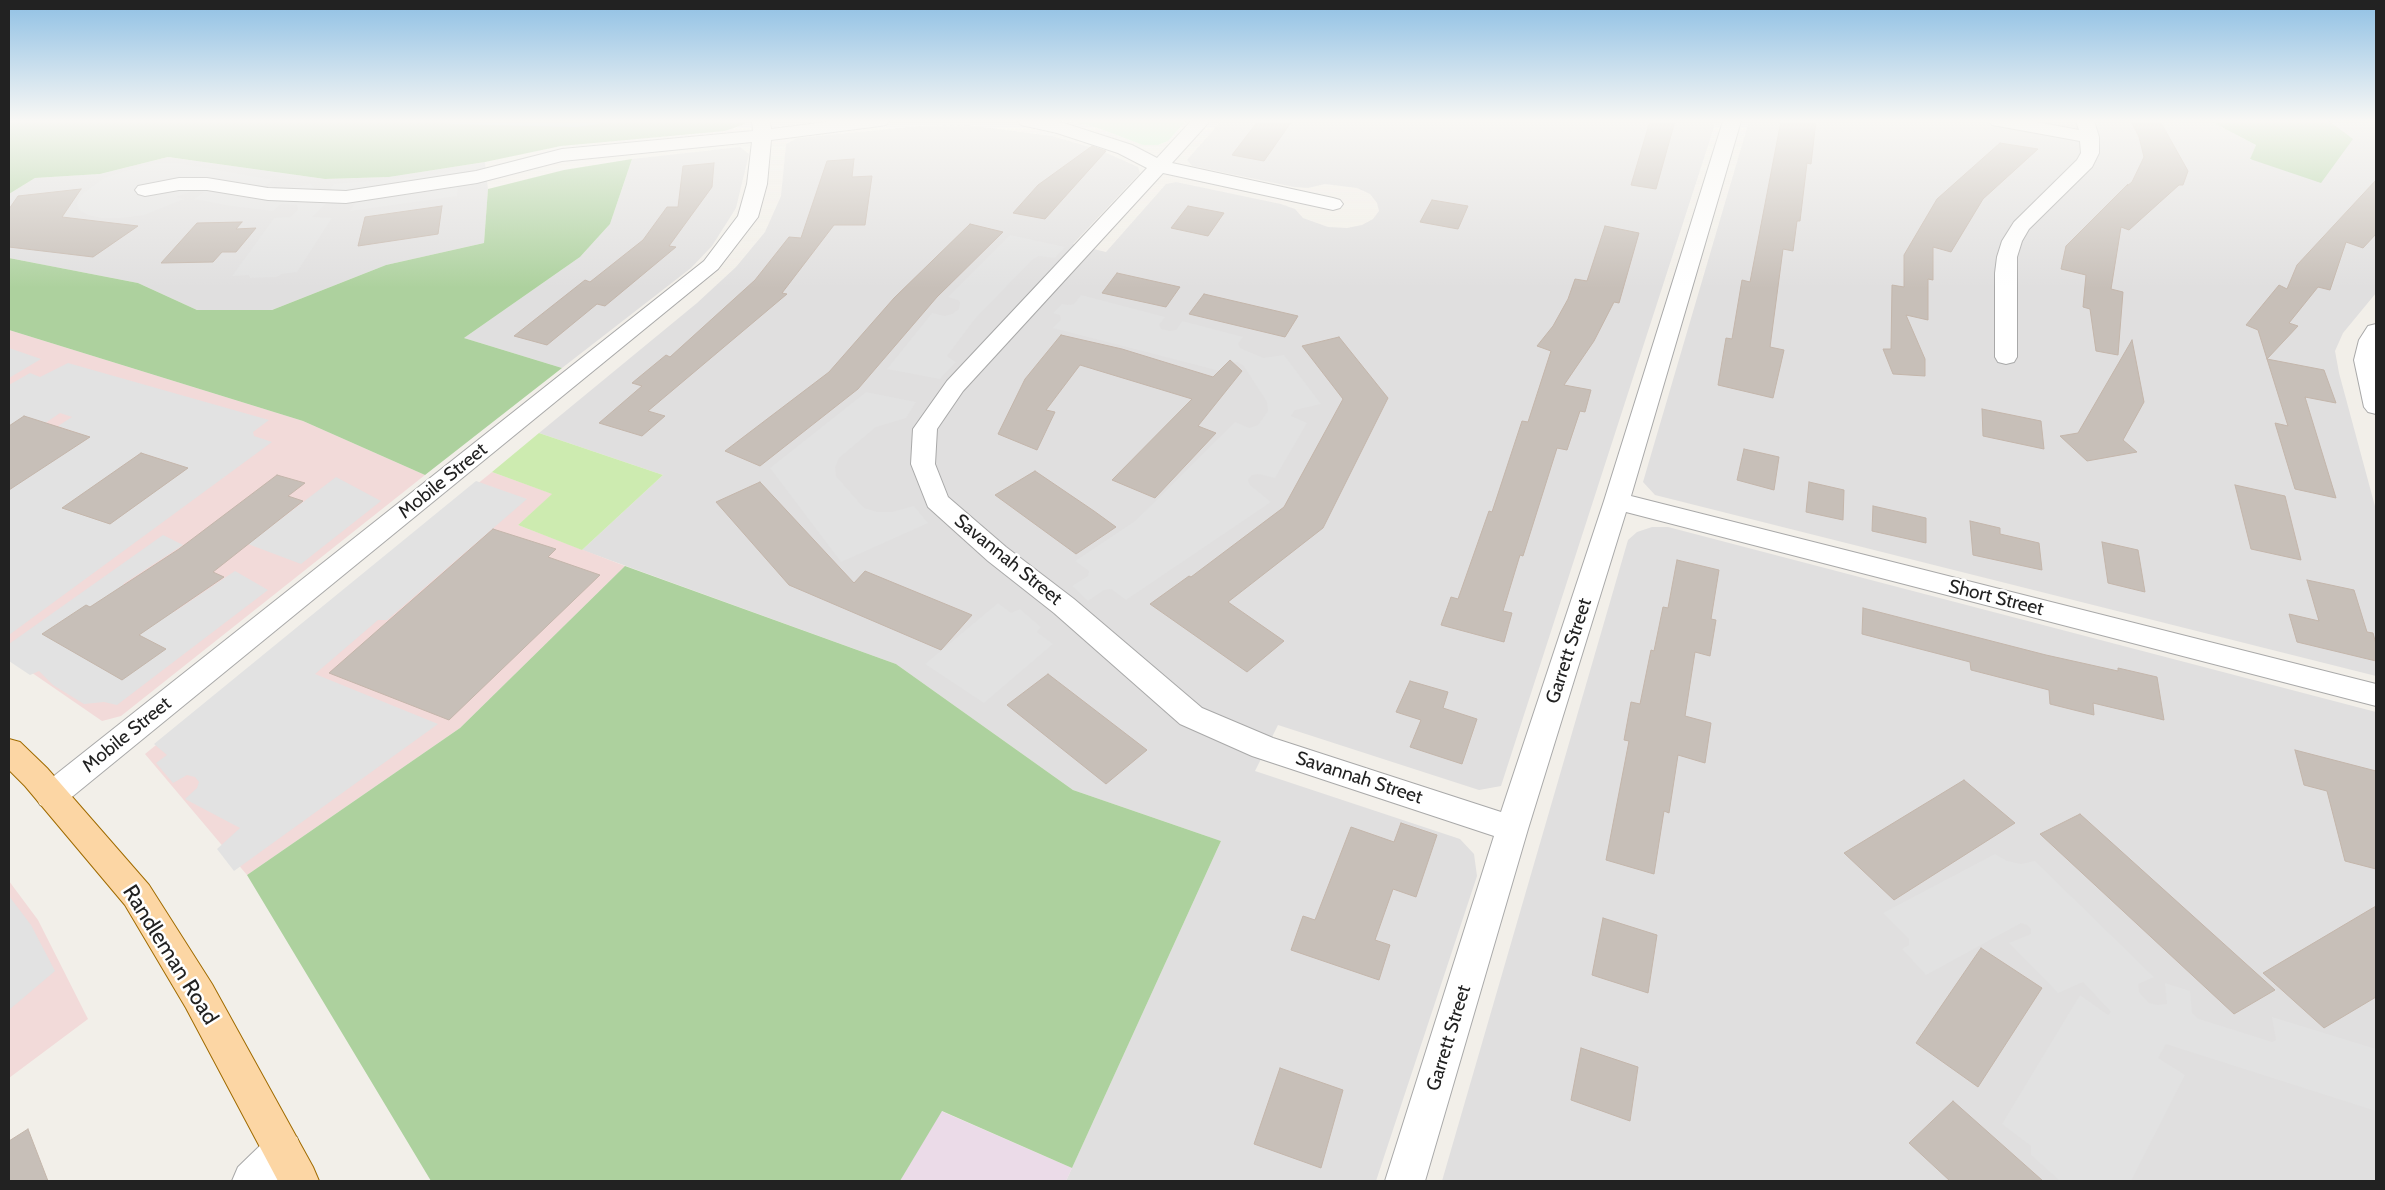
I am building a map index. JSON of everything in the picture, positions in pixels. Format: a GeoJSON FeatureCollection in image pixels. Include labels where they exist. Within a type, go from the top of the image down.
{"type":"FeatureCollection","features":[{"type":"Feature","properties":{"kind":"main road","name":"Randleman Road"},"geometry":{"type":"LineString","coordinates":[[9,751],[29,769],[137,895],[199,996],[291,1166]]}},
{"type":"Feature","properties":{"kind":"street"},"geometry":{"type":"LineString","coordinates":[[145,190],[179,184],[207,184],[268,194],[346,197],[479,177]]}},
{"type":"Feature","properties":{"kind":"street","name":"Mobile Street"},"geometry":{"type":"LineString","coordinates":[[51,796],[711,265],[748,217],[758,177]]}},
{"type":"Feature","properties":{"kind":"street","name":"Savannah Street"},"geometry":{"type":"LineString","coordinates":[[1149,177],[955,386],[925,429],[922,464],[937,502],[997,554],[1064,606],[1191,716],[1263,746],[1512,829]]}},
{"type":"Feature","properties":{"kind":"street"},"geometry":{"type":"LineString","coordinates":[[1207,177],[1333,204]]}},
{"type":"Feature","properties":{"kind":"street","name":"Garrett Street"},"geometry":{"type":"LineString","coordinates":[[1405,1181],[1512,829],[1617,501],[1715,177]]}},
{"type":"Feature","properties":{"kind":"street"},"geometry":{"type":"LineString","coordinates":[[2006,357],[2006,273],[2012,242],[2021,226],[2072,177]]}},
{"type":"Feature","properties":{"kind":"street"},"geometry":{"type":"LineString","coordinates":[[2376,331],[2370,340],[2365,360],[2376,407]]}},
{"type":"Feature","properties":{"kind":"street","name":"Short Street"},"geometry":{"type":"LineString","coordinates":[[1617,501],[2376,695]]}},
{"type":"Feature","properties":{"kind":"street"},"geometry":{"type":"LineString","coordinates":[[252,1181],[291,1166]]}},
{"type":"Feature","properties":{"kind":"shaded area"},"geometry":{"type":"Polygon","coordinates":[[[253,177],[273,180],[264,187],[287,189],[311,184],[316,191],[329,191],[334,184],[418,177],[459,177],[457,196],[350,211],[355,203],[332,202],[326,204],[312,217],[332,218],[297,272],[282,274],[276,277],[250,278],[249,275],[232,276],[274,218],[290,217],[298,210],[297,205],[281,204],[273,211],[231,206],[194,199],[204,192],[193,191],[176,197],[184,199],[144,215],[102,218],[88,215],[79,210],[77,203],[81,195],[104,178],[253,177]]]}},
{"type":"Feature","properties":{"kind":"shaded area"},"geometry":{"type":"Polygon","coordinates":[[[307,177],[325,179],[487,177],[488,189],[484,243],[386,265],[272,310],[197,310],[138,283],[9,258],[9,194],[35,178],[307,177]]]}},
{"type":"Feature","properties":{"kind":"shaded area"},"geometry":{"type":"Polygon","coordinates":[[[626,177],[744,177],[736,208],[712,246],[691,268],[562,368],[464,338],[580,257],[610,224],[626,177]]]}},
{"type":"Feature","properties":{"kind":"shaded area"},"geometry":{"type":"Polygon","coordinates":[[[783,177],[1137,177],[1073,244],[1106,252],[1166,184],[1176,182],[1281,204],[1295,209],[1303,218],[1328,227],[1347,228],[1362,225],[1373,219],[1379,211],[1377,203],[1370,194],[1357,188],[1325,184],[1308,188],[1243,177],[1698,177],[1501,786],[1479,790],[1278,725],[1255,771],[1460,839],[1474,854],[1477,876],[1376,1181],[1066,1181],[1221,841],[1073,790],[896,664],[582,550],[663,475],[539,433],[697,303],[736,267],[765,232],[781,196],[783,177]]]}},
{"type":"Feature","properties":{"kind":"shaded area"},"geometry":{"type":"Polygon","coordinates":[[[1733,177],[2376,177],[2376,293],[2343,333],[2335,351],[2339,373],[2376,510],[2376,676],[1655,495],[1643,482],[1733,177]]]}},
{"type":"Feature","properties":{"kind":"shaded area"},"geometry":{"type":"Polygon","coordinates":[[[1010,235],[1065,247],[1055,258],[1039,256],[1033,259],[974,320],[947,356],[956,362],[940,379],[887,369],[932,313],[945,316],[959,309],[960,303],[958,300],[948,297],[1010,235]]]}},
{"type":"Feature","properties":{"kind":"shaded area"},"geometry":{"type":"Polygon","coordinates":[[[1081,295],[1165,317],[1159,325],[1161,329],[1176,330],[1182,321],[1243,337],[1238,344],[1240,348],[1263,358],[1284,355],[1321,404],[1295,410],[1291,416],[1307,423],[1275,478],[1259,474],[1252,475],[1248,480],[1250,485],[1271,502],[1126,600],[1111,589],[1104,590],[1088,601],[1072,586],[1088,576],[1089,571],[1075,561],[1135,521],[1235,422],[1249,428],[1258,425],[1268,411],[1267,402],[1243,365],[1237,362],[1225,364],[1220,371],[1053,328],[1061,319],[1060,315],[1053,313],[1062,304],[1074,304],[1081,295]]]}},
{"type":"Feature","properties":{"kind":"shaded area"},"geometry":{"type":"Polygon","coordinates":[[[9,330],[303,421],[425,475],[121,716],[102,721],[9,657],[9,330]]]}},
{"type":"Feature","properties":{"kind":"shaded area"},"geometry":{"type":"Polygon","coordinates":[[[9,348],[41,359],[9,378],[9,348]]]}},
{"type":"Feature","properties":{"kind":"shaded area"},"geometry":{"type":"Polygon","coordinates":[[[68,363],[269,420],[253,432],[254,436],[272,442],[9,635],[9,489],[90,437],[58,426],[72,417],[60,413],[44,424],[24,417],[9,426],[9,385],[30,373],[40,377],[68,363]],[[141,453],[63,508],[110,524],[188,468],[141,453]]]}},
{"type":"Feature","properties":{"kind":"shaded area"},"geometry":{"type":"Polygon","coordinates":[[[866,392],[916,402],[906,418],[876,427],[839,458],[835,468],[836,476],[864,508],[877,512],[892,512],[914,506],[928,523],[841,562],[770,468],[866,392]]]}},
{"type":"Feature","properties":{"kind":"shaded area"},"geometry":{"type":"Polygon","coordinates":[[[492,472],[553,494],[518,525],[625,566],[460,728],[247,875],[145,754],[492,472]]]}},
{"type":"Feature","properties":{"kind":"shaded area"},"geometry":{"type":"Polygon","coordinates":[[[336,477],[381,501],[301,564],[248,544],[336,477]]]}},
{"type":"Feature","properties":{"kind":"shaded area"},"geometry":{"type":"Polygon","coordinates":[[[476,481],[527,499],[387,620],[378,620],[315,674],[438,724],[234,871],[217,849],[240,828],[185,799],[197,788],[199,782],[195,777],[187,775],[173,783],[156,763],[167,755],[154,744],[476,481]]]}},
{"type":"Feature","properties":{"kind":"shaded area"},"geometry":{"type":"Polygon","coordinates":[[[1652,527],[1668,527],[2376,712],[2376,1181],[1442,1181],[1628,540],[1637,532],[1652,527]]]}},
{"type":"Feature","properties":{"kind":"shaded area"},"geometry":{"type":"Polygon","coordinates":[[[163,535],[183,545],[123,584],[174,612],[235,571],[268,590],[117,705],[104,702],[84,704],[53,685],[39,671],[30,675],[9,661],[9,644],[163,535]]]}},
{"type":"Feature","properties":{"kind":"shaded area"},"geometry":{"type":"Polygon","coordinates":[[[998,603],[1011,613],[1020,609],[1041,627],[1037,632],[1053,644],[984,703],[925,664],[998,603]]]}},
{"type":"Feature","properties":{"kind":"shaded area"},"geometry":{"type":"Polygon","coordinates":[[[1995,854],[2007,861],[2021,864],[2035,861],[2154,977],[2138,984],[2139,992],[2149,1003],[2157,1005],[2167,1004],[2165,983],[2190,991],[2192,1013],[2199,1019],[2272,1042],[2276,1040],[2272,1017],[2376,1049],[2376,1111],[2166,1044],[2158,1058],[2185,1075],[2131,1181],[2060,1181],[2031,1155],[2031,1146],[2002,1124],[2080,995],[2108,1015],[2111,1012],[2083,982],[2058,993],[2009,943],[2031,934],[2031,929],[2027,925],[2021,923],[1926,975],[1902,949],[1909,945],[1909,939],[1883,913],[1995,854]]]}},
{"type":"Feature","properties":{"kind":"shaded area"},"geometry":{"type":"Polygon","coordinates":[[[9,881],[38,920],[88,1019],[9,1078],[9,881]]]}},
{"type":"Feature","properties":{"kind":"shaded area"},"geometry":{"type":"Polygon","coordinates":[[[9,896],[31,925],[55,971],[9,1010],[9,896]]]}},
{"type":"Feature","properties":{"kind":"shaded area"},"geometry":{"type":"Polygon","coordinates":[[[941,1111],[1072,1168],[1066,1181],[900,1181],[941,1111]]]}},
{"type":"Feature","properties":{"kind":"green space"},"geometry":{"type":"Polygon","coordinates":[[[9,177],[59,177],[35,178],[9,194],[9,177]]]}},
{"type":"Feature","properties":{"kind":"green space"},"geometry":{"type":"Polygon","coordinates":[[[307,177],[392,177],[389,177],[325,179],[307,177]]]}},
{"type":"Feature","properties":{"kind":"green space"},"geometry":{"type":"Polygon","coordinates":[[[538,177],[626,177],[610,224],[580,257],[464,338],[562,368],[425,475],[303,421],[9,330],[9,258],[138,283],[197,310],[272,310],[386,265],[484,243],[488,189],[538,177]]]}},
{"type":"Feature","properties":{"kind":"green space"},"geometry":{"type":"Polygon","coordinates":[[[2302,177],[2326,177],[2321,183],[2302,177]]]}},
{"type":"Feature","properties":{"kind":"green space"},"geometry":{"type":"Polygon","coordinates":[[[539,433],[663,475],[582,550],[518,525],[552,494],[492,472],[539,433]]]}},
{"type":"Feature","properties":{"kind":"green space"},"geometry":{"type":"Polygon","coordinates":[[[625,566],[896,664],[1073,790],[1221,841],[1072,1168],[942,1111],[900,1181],[431,1181],[247,875],[460,728],[625,566]]]}},
{"type":"Feature","properties":{"kind":"building"},"geometry":{"type":"Polygon","coordinates":[[[682,177],[713,177],[712,187],[669,246],[676,247],[605,306],[597,304],[547,345],[514,336],[585,280],[590,282],[643,240],[667,207],[678,207],[682,177]]]}},
{"type":"Feature","properties":{"kind":"building"},"geometry":{"type":"Polygon","coordinates":[[[822,177],[872,177],[865,225],[834,225],[782,293],[787,294],[648,411],[665,416],[642,436],[599,423],[642,386],[632,383],[666,355],[670,357],[755,280],[789,237],[801,238],[822,177]]]}},
{"type":"Feature","properties":{"kind":"building"},"geometry":{"type":"Polygon","coordinates":[[[1050,177],[1083,177],[1045,219],[1013,213],[1038,185],[1050,177]]]}},
{"type":"Feature","properties":{"kind":"building"},"geometry":{"type":"Polygon","coordinates":[[[1634,177],[1659,177],[1656,189],[1631,185],[1634,177]]]}},
{"type":"Feature","properties":{"kind":"building"},"geometry":{"type":"Polygon","coordinates":[[[1770,177],[1805,177],[1800,221],[1797,221],[1793,251],[1783,249],[1770,347],[1784,350],[1773,398],[1718,385],[1726,338],[1732,339],[1742,280],[1750,282],[1770,177]]]}},
{"type":"Feature","properties":{"kind":"building"},"geometry":{"type":"Polygon","coordinates":[[[1962,177],[2008,177],[1983,199],[1951,252],[1933,247],[1933,280],[1928,279],[1928,320],[1906,315],[1925,359],[1925,376],[1893,374],[1883,349],[1891,349],[1892,285],[1904,287],[1904,255],[1937,199],[1962,177]]]}},
{"type":"Feature","properties":{"kind":"building"},"geometry":{"type":"Polygon","coordinates":[[[2135,177],[2186,177],[2183,185],[2179,185],[2129,230],[2121,227],[2111,289],[2123,292],[2118,355],[2096,351],[2090,309],[2083,307],[2086,275],[2061,269],[2066,246],[2132,182],[2135,177]]]}},
{"type":"Feature","properties":{"kind":"building"},"geometry":{"type":"Polygon","coordinates":[[[2376,180],[2376,234],[2363,248],[2346,242],[2330,290],[2318,287],[2289,323],[2298,326],[2267,359],[2258,330],[2246,325],[2279,285],[2287,289],[2297,265],[2376,180]]]}},
{"type":"Feature","properties":{"kind":"building"},"geometry":{"type":"Polygon","coordinates":[[[81,189],[62,217],[138,226],[93,257],[9,247],[9,209],[18,196],[81,189]]]}},
{"type":"Feature","properties":{"kind":"building"},"geometry":{"type":"Polygon","coordinates":[[[1432,200],[1468,206],[1458,229],[1420,222],[1432,200]]]}},
{"type":"Feature","properties":{"kind":"building"},"geometry":{"type":"Polygon","coordinates":[[[442,206],[438,234],[358,246],[365,217],[442,206]]]}},
{"type":"Feature","properties":{"kind":"building"},"geometry":{"type":"Polygon","coordinates":[[[1188,206],[1224,213],[1208,236],[1171,228],[1188,206]]]}},
{"type":"Feature","properties":{"kind":"building"},"geometry":{"type":"Polygon","coordinates":[[[242,222],[236,229],[256,228],[236,252],[222,252],[213,262],[161,263],[197,223],[242,222]]]}},
{"type":"Feature","properties":{"kind":"building"},"geometry":{"type":"Polygon","coordinates":[[[970,224],[1003,232],[937,297],[858,389],[760,466],[725,451],[829,372],[894,298],[970,224]]]}},
{"type":"Feature","properties":{"kind":"building"},"geometry":{"type":"Polygon","coordinates":[[[1605,226],[1639,233],[1619,303],[1614,302],[1594,341],[1564,385],[1591,390],[1585,412],[1580,411],[1567,450],[1557,448],[1523,556],[1520,555],[1503,611],[1512,613],[1504,642],[1441,625],[1451,597],[1458,599],[1489,511],[1492,512],[1522,421],[1528,422],[1551,351],[1537,346],[1553,326],[1568,299],[1575,279],[1587,281],[1605,226]]]}},
{"type":"Feature","properties":{"kind":"building"},"geometry":{"type":"Polygon","coordinates":[[[1117,273],[1180,287],[1166,307],[1102,293],[1117,273]]]}},
{"type":"Feature","properties":{"kind":"building"},"geometry":{"type":"Polygon","coordinates":[[[1204,294],[1298,316],[1285,337],[1189,314],[1204,294]]]}},
{"type":"Feature","properties":{"kind":"building"},"geometry":{"type":"Polygon","coordinates":[[[1061,335],[1122,349],[1213,377],[1230,360],[1242,371],[1198,426],[1216,433],[1155,498],[1112,480],[1192,399],[1080,365],[1046,410],[1055,412],[1037,450],[998,434],[1025,379],[1061,335]]]}},
{"type":"Feature","properties":{"kind":"building"},"geometry":{"type":"Polygon","coordinates":[[[1339,337],[1388,398],[1323,528],[1228,602],[1284,641],[1247,672],[1150,604],[1189,576],[1191,577],[1284,507],[1343,399],[1302,346],[1339,337]]]}},
{"type":"Feature","properties":{"kind":"building"},"geometry":{"type":"Polygon","coordinates":[[[2132,340],[2144,402],[2123,440],[2137,452],[2087,461],[2060,436],[2078,433],[2132,340]]]}},
{"type":"Feature","properties":{"kind":"building"},"geometry":{"type":"Polygon","coordinates":[[[2267,359],[2324,370],[2336,403],[2305,397],[2336,498],[2295,489],[2275,423],[2288,426],[2267,359]]]}},
{"type":"Feature","properties":{"kind":"building"},"geometry":{"type":"Polygon","coordinates":[[[1982,409],[2041,421],[2044,449],[1983,436],[1982,409]]]}},
{"type":"Feature","properties":{"kind":"building"},"geometry":{"type":"Polygon","coordinates":[[[24,416],[90,437],[9,490],[9,426],[24,416]]]}},
{"type":"Feature","properties":{"kind":"building"},"geometry":{"type":"Polygon","coordinates":[[[1744,449],[1779,457],[1774,490],[1737,480],[1744,449]]]}},
{"type":"Feature","properties":{"kind":"building"},"geometry":{"type":"Polygon","coordinates":[[[141,453],[188,468],[110,524],[62,508],[141,453]]]}},
{"type":"Feature","properties":{"kind":"building"},"geometry":{"type":"Polygon","coordinates":[[[1035,471],[1116,527],[1076,554],[995,495],[1035,471]]]}},
{"type":"Feature","properties":{"kind":"building"},"geometry":{"type":"Polygon","coordinates":[[[277,475],[305,483],[288,496],[303,501],[213,572],[224,577],[139,635],[166,649],[122,680],[42,634],[86,605],[90,607],[179,549],[277,475]]]}},
{"type":"Feature","properties":{"kind":"building"},"geometry":{"type":"Polygon","coordinates":[[[760,482],[854,583],[865,571],[972,615],[941,650],[789,585],[716,502],[760,482]]]}},
{"type":"Feature","properties":{"kind":"building"},"geometry":{"type":"Polygon","coordinates":[[[1809,482],[1844,490],[1843,520],[1806,512],[1809,482]]]}},
{"type":"Feature","properties":{"kind":"building"},"geometry":{"type":"Polygon","coordinates":[[[2235,485],[2285,496],[2301,560],[2251,549],[2235,485]]]}},
{"type":"Feature","properties":{"kind":"building"},"geometry":{"type":"Polygon","coordinates":[[[1873,506],[1926,518],[1926,543],[1872,531],[1873,506]]]}},
{"type":"Feature","properties":{"kind":"building"},"geometry":{"type":"Polygon","coordinates":[[[1970,521],[2000,528],[2000,534],[2039,543],[2042,570],[1973,555],[1970,521]]]}},
{"type":"Feature","properties":{"kind":"building"},"geometry":{"type":"Polygon","coordinates":[[[493,529],[556,549],[548,557],[600,575],[449,720],[329,673],[493,529]]]}},
{"type":"Feature","properties":{"kind":"building"},"geometry":{"type":"Polygon","coordinates":[[[2102,542],[2138,550],[2145,592],[2108,583],[2102,542]]]}},
{"type":"Feature","properties":{"kind":"building"},"geometry":{"type":"Polygon","coordinates":[[[1677,560],[1719,570],[1711,619],[1716,620],[1710,656],[1695,652],[1685,716],[1711,723],[1705,763],[1678,755],[1669,813],[1664,811],[1654,874],[1606,860],[1629,741],[1624,740],[1631,702],[1640,704],[1651,650],[1654,651],[1663,607],[1668,608],[1677,560]]]}},
{"type":"Feature","properties":{"kind":"building"},"geometry":{"type":"Polygon","coordinates":[[[2307,580],[2354,590],[2367,632],[2373,633],[2376,644],[2376,661],[2297,642],[2289,614],[2319,621],[2307,580]]]}},
{"type":"Feature","properties":{"kind":"building"},"geometry":{"type":"Polygon","coordinates":[[[1863,608],[2046,655],[2118,671],[2118,668],[2157,677],[2164,720],[2093,703],[2094,715],[2050,704],[2049,690],[1971,670],[1970,662],[1862,634],[1863,608]]]}},
{"type":"Feature","properties":{"kind":"building"},"geometry":{"type":"Polygon","coordinates":[[[1048,674],[1147,750],[1106,784],[1007,705],[1048,674]]]}},
{"type":"Feature","properties":{"kind":"building"},"geometry":{"type":"Polygon","coordinates":[[[1410,681],[1448,692],[1443,708],[1477,719],[1462,764],[1410,747],[1421,720],[1396,712],[1410,681]]]}},
{"type":"Feature","properties":{"kind":"building"},"geometry":{"type":"Polygon","coordinates":[[[2295,750],[2376,771],[2376,869],[2345,861],[2327,791],[2304,785],[2295,750]]]}},
{"type":"Feature","properties":{"kind":"building"},"geometry":{"type":"Polygon","coordinates":[[[1964,780],[2015,823],[1894,900],[1844,853],[1964,780]]]}},
{"type":"Feature","properties":{"kind":"building"},"geometry":{"type":"Polygon","coordinates":[[[2080,814],[2275,990],[2234,1014],[2040,834],[2080,814]]]}},
{"type":"Feature","properties":{"kind":"building"},"geometry":{"type":"Polygon","coordinates":[[[1401,823],[1437,835],[1416,897],[1393,889],[1375,940],[1390,945],[1379,980],[1291,950],[1303,916],[1315,920],[1351,827],[1394,842],[1401,823]]]}},
{"type":"Feature","properties":{"kind":"building"},"geometry":{"type":"Polygon","coordinates":[[[2376,906],[2376,997],[2324,1028],[2263,973],[2376,906]]]}},
{"type":"Feature","properties":{"kind":"building"},"geometry":{"type":"Polygon","coordinates":[[[1603,918],[1657,935],[1648,993],[1592,975],[1603,918]]]}},
{"type":"Feature","properties":{"kind":"building"},"geometry":{"type":"Polygon","coordinates":[[[1981,948],[2042,988],[1978,1087],[1916,1043],[1981,948]]]}},
{"type":"Feature","properties":{"kind":"building"},"geometry":{"type":"Polygon","coordinates":[[[1581,1048],[1638,1067],[1630,1121],[1571,1100],[1581,1048]]]}},
{"type":"Feature","properties":{"kind":"building"},"geometry":{"type":"Polygon","coordinates":[[[1280,1068],[1343,1090],[1321,1168],[1254,1144],[1280,1068]]]}},
{"type":"Feature","properties":{"kind":"building"},"geometry":{"type":"Polygon","coordinates":[[[1953,1101],[2043,1181],[1950,1181],[1909,1143],[1953,1101]]]}},
{"type":"Feature","properties":{"kind":"building"},"geometry":{"type":"Polygon","coordinates":[[[28,1129],[48,1181],[9,1181],[9,1141],[28,1129]]]}}]}
